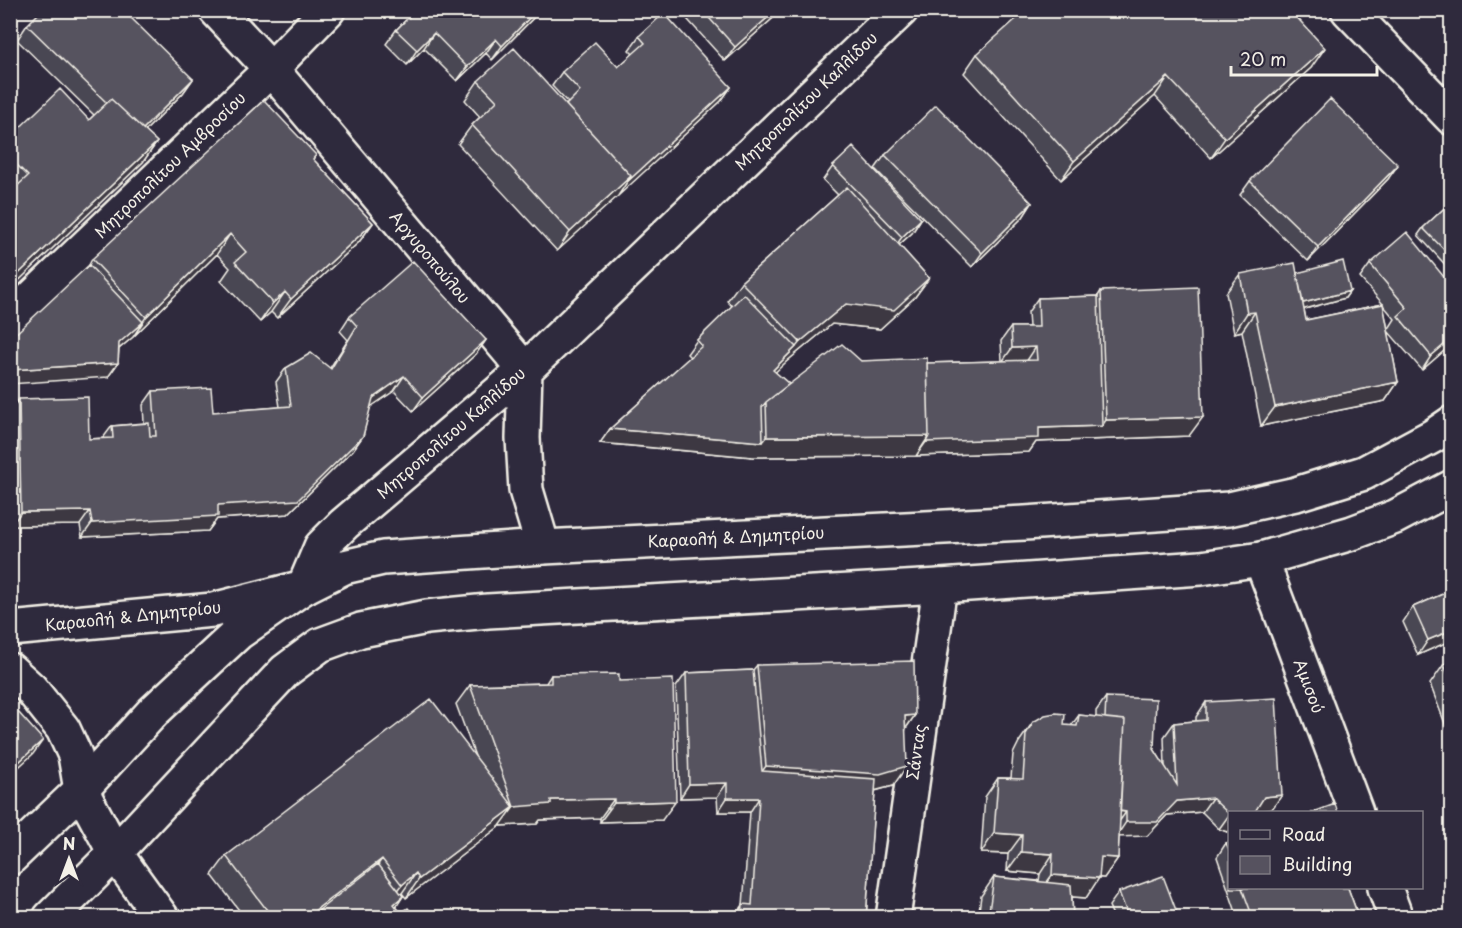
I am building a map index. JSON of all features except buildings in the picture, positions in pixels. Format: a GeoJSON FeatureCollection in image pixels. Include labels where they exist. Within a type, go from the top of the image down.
{"type":"FeatureCollection","features":[{"type":"Feature","properties":{"kind":"street","name":"Αργυροπούλου"},"geometry":{"type":"LineString","coordinates":[[216,10],[271,69],[525,370]]}},
{"type":"Feature","properties":{"kind":"street","name":"Μητροπολίτου Αμβροσίου"},"geometry":{"type":"LineString","coordinates":[[10,319],[271,69],[328,10]]}},
{"type":"Feature","properties":{"kind":"street","name":"Μητροπολίτου Καλλίδου"},"geometry":{"type":"LineString","coordinates":[[304,587],[321,547],[344,524],[525,370],[901,10]]}},
{"type":"Feature","properties":{"kind":"street"},"geometry":{"type":"LineString","coordinates":[[1348,10],[1452,118]]}},
{"type":"Feature","properties":{"kind":"street"},"geometry":{"type":"LineString","coordinates":[[525,370],[523,438],[526,490],[543,547]]}},
{"type":"Feature","properties":{"kind":"street","name":"Καραολή & Δημητρίου"},"geometry":{"type":"LineString","coordinates":[[10,629],[213,609],[304,587],[344,567],[382,558],[543,547],[1036,523],[1229,509],[1296,494],[1364,473],[1433,436],[1452,423]]}},
{"type":"Feature","properties":{"kind":"street"},"geometry":{"type":"LineString","coordinates":[[50,918],[115,853],[285,672],[320,645],[361,630],[427,617],[488,611],[940,586],[1201,568],[1261,559],[1352,533],[1395,517],[1452,487]]}},
{"type":"Feature","properties":{"kind":"street","name":"Αμισού"},"geometry":{"type":"LineString","coordinates":[[1261,559],[1355,811]]}},
{"type":"Feature","properties":{"kind":"street","name":"Σάντας"},"geometry":{"type":"LineString","coordinates":[[893,918],[940,586]]}},
{"type":"Feature","properties":{"kind":"street"},"geometry":{"type":"LineString","coordinates":[[10,858],[81,790],[153,712],[238,633],[304,587]]}},
{"type":"Feature","properties":{"kind":"street"},"geometry":{"type":"LineString","coordinates":[[10,670],[32,689],[63,729],[75,755],[81,790],[115,853],[162,918]]}},
{"type":"Feature","properties":{"kind":"street"},"geometry":{"type":"LineString","coordinates":[[1385,889],[1396,918]]}}]}
